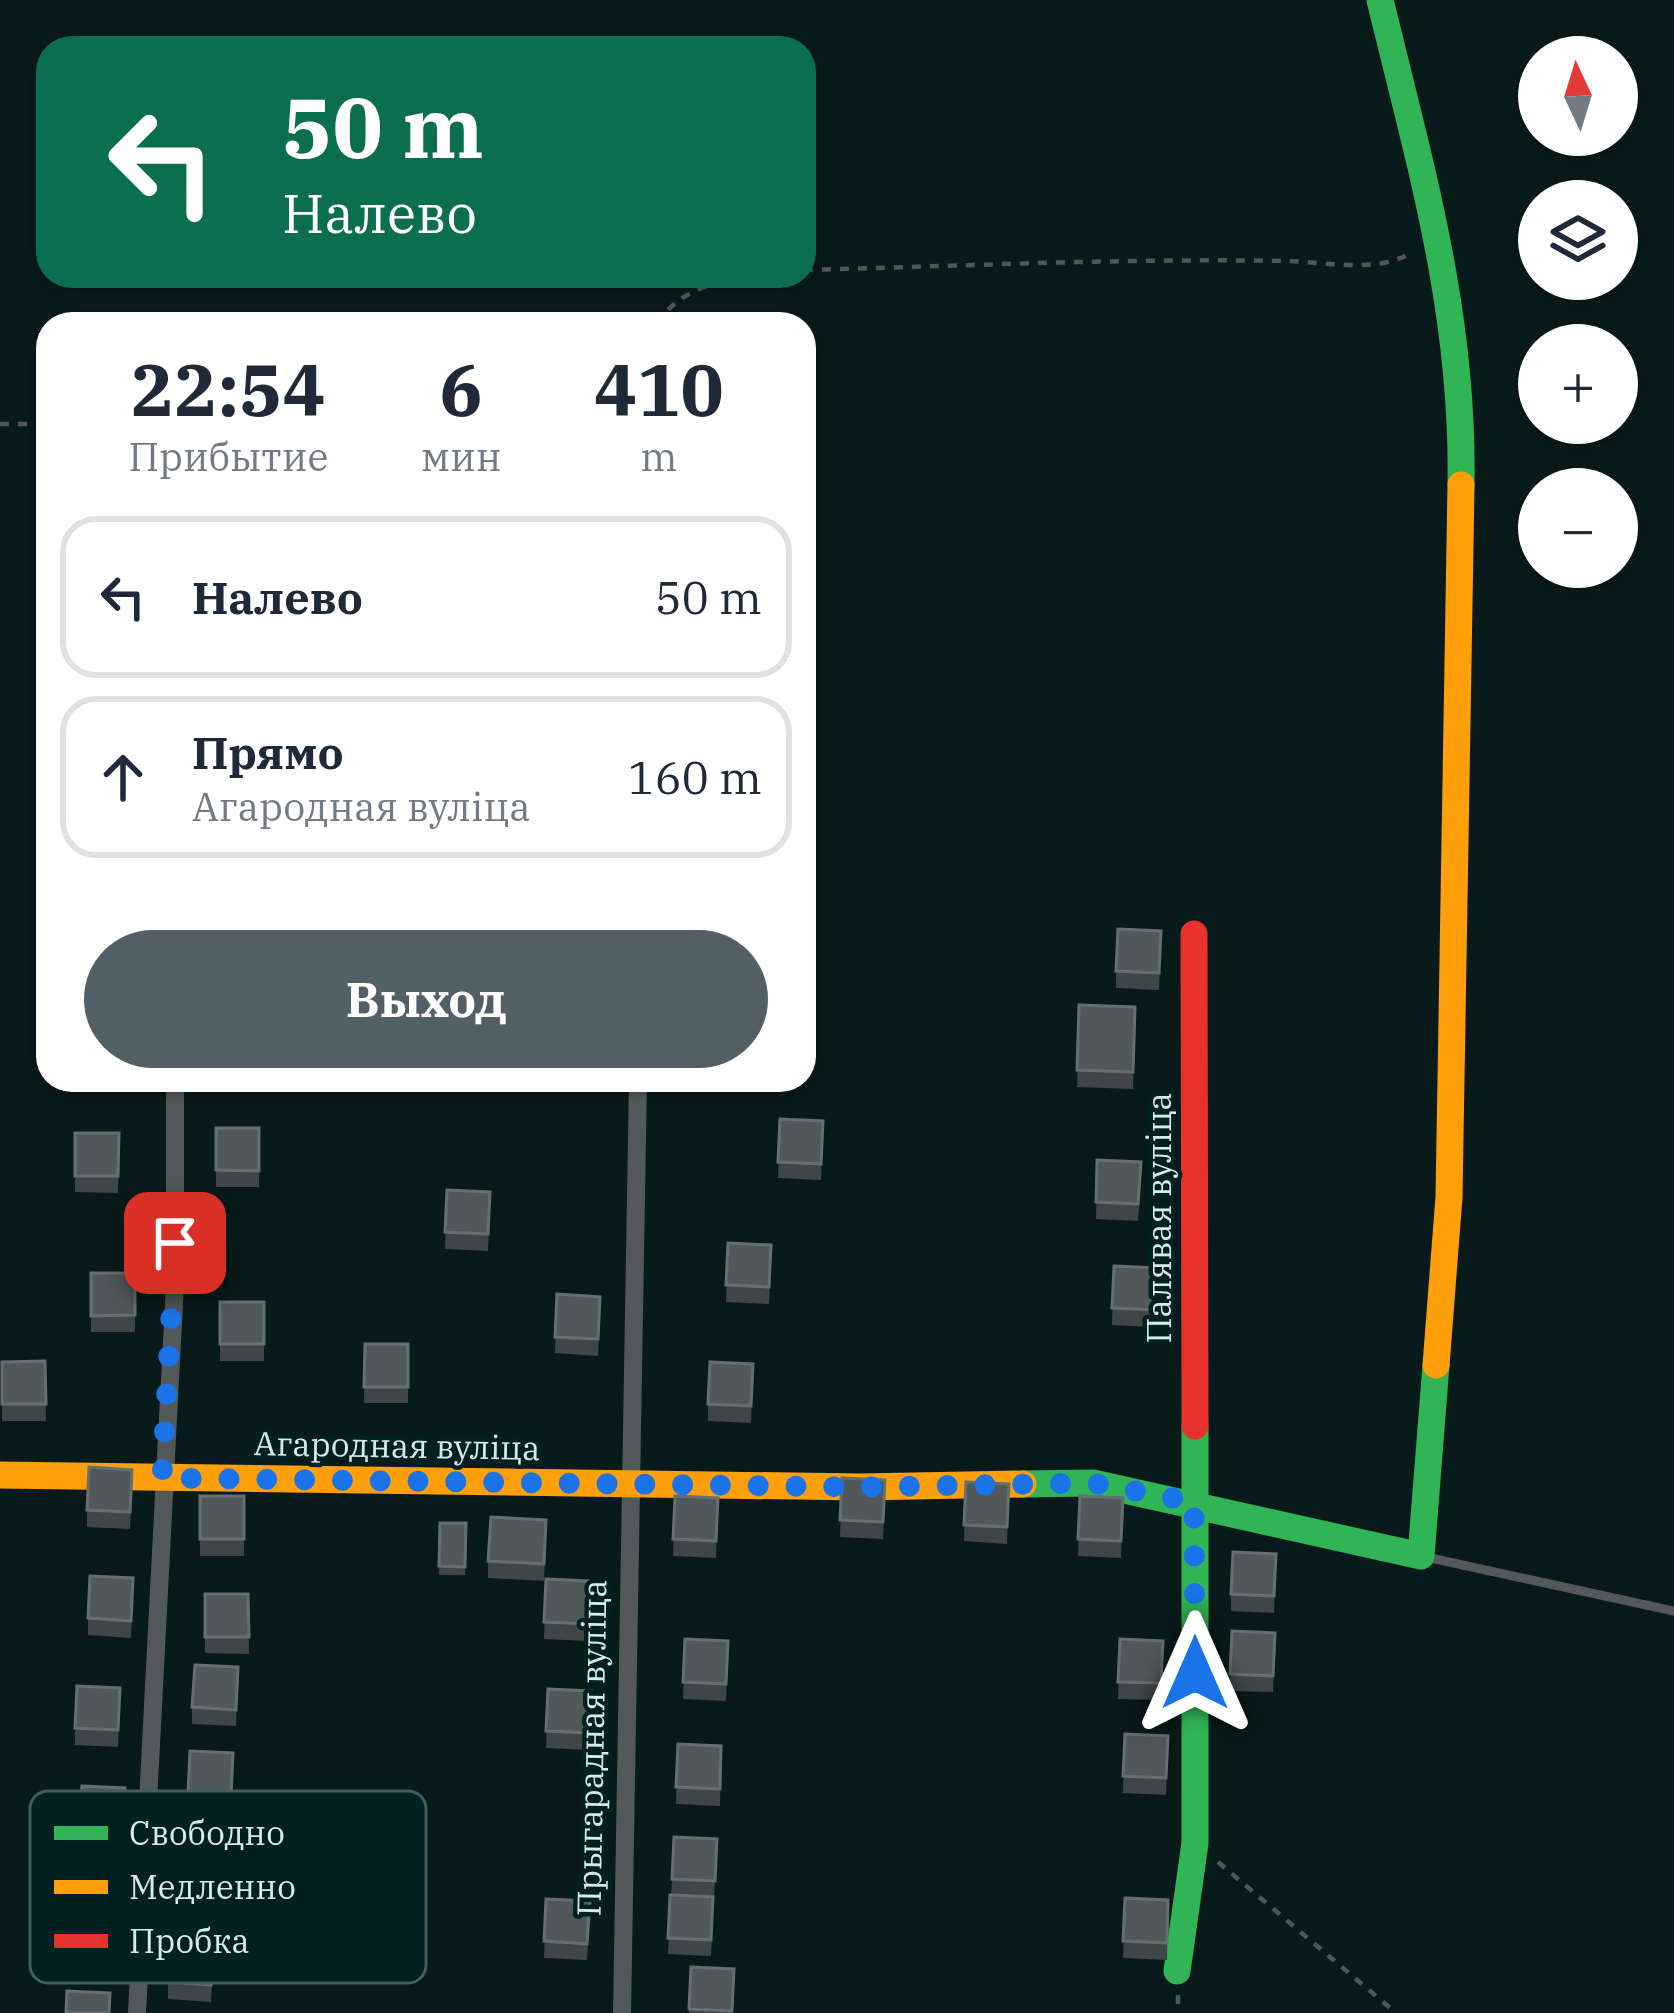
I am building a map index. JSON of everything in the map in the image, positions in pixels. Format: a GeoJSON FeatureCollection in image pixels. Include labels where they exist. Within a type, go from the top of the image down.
{"type":"FeatureCollection","features":[{"type":"Feature","properties":{"kind":"street"},"geometry":{"type":"LineString","coordinates":[[631,1484],[1093,1483],[1421,1556],[1449,1197],[1462,499],[1460,368],[1436,227],[1380,0]]}},
{"type":"Feature","properties":{"kind":"street","name":"Палявая вуліца"},"geometry":{"type":"LineString","coordinates":[[1177,1972],[1196,1843],[1194,934]]}},
{"type":"Feature","properties":{"kind":"street"},"geometry":{"type":"LineString","coordinates":[[151,1791],[162,1478],[175,1284],[176,1092]]}},
{"type":"Feature","properties":{"kind":"street","name":"Прыгарадная вуліца"},"geometry":{"type":"LineString","coordinates":[[622,2013],[638,1092]]}},
{"type":"Feature","properties":{"kind":"street","name":"Агародная вуліца"},"geometry":{"type":"LineString","coordinates":[[0,1475],[631,1484]]}},
{"type":"Feature","properties":{"kind":"street"},"geometry":{"type":"LineString","coordinates":[[137,2013],[139,1983]]}},
{"type":"Feature","properties":{"kind":"lane"},"geometry":{"type":"LineString","coordinates":[[1421,1556],[1674,1611]]}},
{"type":"Feature","properties":{"kind":"path"},"geometry":{"type":"LineString","coordinates":[[816,270],[1220,260],[1388,262],[1406,257],[1436,227]]}},
{"type":"Feature","properties":{"kind":"path"},"geometry":{"type":"LineString","coordinates":[[665,312],[703,288]]}},
{"type":"Feature","properties":{"kind":"path"},"geometry":{"type":"LineString","coordinates":[[0,424],[36,424]]}},
{"type":"Feature","properties":{"kind":"path"},"geometry":{"type":"LineString","coordinates":[[1196,1843],[1396,2013]]}},
{"type":"Feature","properties":{"kind":"building"},"geometry":{"type":"Polygon","coordinates":[[[1118,929],[1161,931],[1159,973],[1116,971],[1118,929]]]}},
{"type":"Feature","properties":{"kind":"building"},"geometry":{"type":"Polygon","coordinates":[[[1079,1005],[1135,1007],[1133,1072],[1077,1070],[1079,1005]]]}},
{"type":"Feature","properties":{"kind":"building"},"geometry":{"type":"Polygon","coordinates":[[[780,1119],[823,1121],[821,1164],[778,1162],[780,1119]]]}},
{"type":"Feature","properties":{"kind":"building"},"geometry":{"type":"Polygon","coordinates":[[[216,1128],[259,1128],[259,1171],[216,1170],[216,1128]]]}},
{"type":"Feature","properties":{"kind":"building"},"geometry":{"type":"Polygon","coordinates":[[[75,1133],[119,1133],[118,1176],[75,1176],[75,1133]]]}},
{"type":"Feature","properties":{"kind":"building"},"geometry":{"type":"Polygon","coordinates":[[[1097,1160],[1141,1162],[1138,1204],[1096,1202],[1097,1160]]]}},
{"type":"Feature","properties":{"kind":"building"},"geometry":{"type":"Polygon","coordinates":[[[447,1190],[490,1192],[488,1234],[445,1232],[447,1190]]]}},
{"type":"Feature","properties":{"kind":"building"},"geometry":{"type":"Polygon","coordinates":[[[728,1243],[771,1245],[769,1287],[726,1285],[728,1243]]]}},
{"type":"Feature","properties":{"kind":"building"},"geometry":{"type":"Polygon","coordinates":[[[1114,1266],[1158,1268],[1155,1310],[1112,1308],[1114,1266]]]}},
{"type":"Feature","properties":{"kind":"building"},"geometry":{"type":"Polygon","coordinates":[[[91,1273],[135,1273],[135,1315],[91,1316],[91,1273]]]}},
{"type":"Feature","properties":{"kind":"building"},"geometry":{"type":"Polygon","coordinates":[[[557,1294],[600,1297],[598,1339],[555,1337],[557,1294]]]}},
{"type":"Feature","properties":{"kind":"building"},"geometry":{"type":"Polygon","coordinates":[[[220,1302],[264,1302],[264,1344],[220,1344],[220,1302]]]}},
{"type":"Feature","properties":{"kind":"building"},"geometry":{"type":"Polygon","coordinates":[[[365,1344],[408,1344],[408,1387],[364,1387],[365,1344]]]}},
{"type":"Feature","properties":{"kind":"building"},"geometry":{"type":"Polygon","coordinates":[[[45,1361],[46,1404],[2,1404],[2,1362],[45,1361]]]}},
{"type":"Feature","properties":{"kind":"building"},"geometry":{"type":"Polygon","coordinates":[[[710,1362],[753,1364],[751,1406],[708,1404],[710,1362]]]}},
{"type":"Feature","properties":{"kind":"building"},"geometry":{"type":"Polygon","coordinates":[[[89,1467],[132,1470],[130,1512],[87,1510],[89,1467]]]}},
{"type":"Feature","properties":{"kind":"building"},"geometry":{"type":"Polygon","coordinates":[[[842,1478],[885,1480],[883,1522],[840,1520],[842,1478]]]}},
{"type":"Feature","properties":{"kind":"building"},"geometry":{"type":"Polygon","coordinates":[[[966,1482],[1009,1484],[1007,1527],[964,1525],[966,1482]]]}},
{"type":"Feature","properties":{"kind":"building"},"geometry":{"type":"Polygon","coordinates":[[[200,1496],[244,1496],[244,1539],[200,1539],[200,1496]]]}},
{"type":"Feature","properties":{"kind":"building"},"geometry":{"type":"Polygon","coordinates":[[[675,1496],[718,1498],[716,1541],[673,1539],[675,1496]]]}},
{"type":"Feature","properties":{"kind":"building"},"geometry":{"type":"Polygon","coordinates":[[[1080,1496],[1123,1498],[1121,1541],[1078,1539],[1080,1496]]]}},
{"type":"Feature","properties":{"kind":"building"},"geometry":{"type":"Polygon","coordinates":[[[491,1517],[546,1520],[544,1564],[488,1561],[491,1517]]]}},
{"type":"Feature","properties":{"kind":"building"},"geometry":{"type":"Polygon","coordinates":[[[440,1523],[466,1523],[465,1567],[439,1566],[440,1523]]]}},
{"type":"Feature","properties":{"kind":"building"},"geometry":{"type":"Polygon","coordinates":[[[1233,1552],[1276,1554],[1274,1596],[1231,1594],[1233,1552]]]}},
{"type":"Feature","properties":{"kind":"building"},"geometry":{"type":"Polygon","coordinates":[[[90,1576],[133,1578],[131,1621],[88,1618],[90,1576]]]}},
{"type":"Feature","properties":{"kind":"building"},"geometry":{"type":"Polygon","coordinates":[[[546,1579],[589,1581],[587,1624],[544,1622],[546,1579]]]}},
{"type":"Feature","properties":{"kind":"building"},"geometry":{"type":"Polygon","coordinates":[[[205,1594],[248,1594],[249,1637],[205,1637],[205,1594]]]}},
{"type":"Feature","properties":{"kind":"building"},"geometry":{"type":"Polygon","coordinates":[[[1232,1631],[1275,1633],[1273,1676],[1230,1674],[1232,1631]]]}},
{"type":"Feature","properties":{"kind":"building"},"geometry":{"type":"Polygon","coordinates":[[[685,1639],[728,1641],[726,1684],[683,1682],[685,1639]]]}},
{"type":"Feature","properties":{"kind":"building"},"geometry":{"type":"Polygon","coordinates":[[[1120,1639],[1163,1641],[1161,1683],[1118,1682],[1120,1639]]]}},
{"type":"Feature","properties":{"kind":"building"},"geometry":{"type":"Polygon","coordinates":[[[195,1665],[238,1667],[236,1710],[192,1707],[195,1665]]]}},
{"type":"Feature","properties":{"kind":"building"},"geometry":{"type":"Polygon","coordinates":[[[77,1686],[120,1688],[118,1730],[75,1728],[77,1686]]]}},
{"type":"Feature","properties":{"kind":"building"},"geometry":{"type":"Polygon","coordinates":[[[548,1689],[591,1691],[589,1733],[546,1731],[548,1689]]]}},
{"type":"Feature","properties":{"kind":"building"},"geometry":{"type":"Polygon","coordinates":[[[1125,1734],[1168,1736],[1166,1778],[1123,1776],[1125,1734]]]}},
{"type":"Feature","properties":{"kind":"building"},"geometry":{"type":"Polygon","coordinates":[[[678,1744],[721,1746],[720,1789],[676,1787],[678,1744]]]}},
{"type":"Feature","properties":{"kind":"building"},"geometry":{"type":"Polygon","coordinates":[[[190,1751],[233,1753],[231,1791],[188,1791],[190,1751]]]}},
{"type":"Feature","properties":{"kind":"building"},"geometry":{"type":"Polygon","coordinates":[[[82,1786],[125,1788],[125,1791],[82,1791],[82,1786]]]}},
{"type":"Feature","properties":{"kind":"building"},"geometry":{"type":"Polygon","coordinates":[[[674,1837],[717,1839],[715,1881],[672,1879],[674,1837]]]}},
{"type":"Feature","properties":{"kind":"building"},"geometry":{"type":"Polygon","coordinates":[[[670,1895],[713,1897],[711,1940],[668,1938],[670,1895]]]}},
{"type":"Feature","properties":{"kind":"building"},"geometry":{"type":"Polygon","coordinates":[[[1125,1898],[1168,1900],[1167,1943],[1123,1941],[1125,1898]]]}},
{"type":"Feature","properties":{"kind":"building"},"geometry":{"type":"Polygon","coordinates":[[[546,1899],[590,1901],[587,1944],[544,1941],[546,1899]]]}},
{"type":"Feature","properties":{"kind":"building"},"geometry":{"type":"Polygon","coordinates":[[[691,1967],[734,1969],[732,2011],[689,2009],[691,1967]]]}},
{"type":"Feature","properties":{"kind":"building"},"geometry":{"type":"Polygon","coordinates":[[[67,1991],[110,1993],[109,2013],[66,2013],[67,1991]]]}},
{"type":"Feature","properties":{"kind":"traffic: fast"},"geometry":{"type":"LineString","coordinates":[[1380,0],[1447,299],[1460,421],[1461,485]]}},
{"type":"Feature","properties":{"kind":"traffic: fast"},"geometry":{"type":"LineString","coordinates":[[1023,1484],[1093,1483],[1421,1556],[1436,1365]]}},
{"type":"Feature","properties":{"kind":"traffic: fast"},"geometry":{"type":"LineString","coordinates":[[1177,1971],[1195,1843],[1195,1426]]}},
{"type":"Feature","properties":{"kind":"traffic: slow"},"geometry":{"type":"LineString","coordinates":[[1436,1365],[1449,1197],[1461,485]]}},
{"type":"Feature","properties":{"kind":"traffic: slow"},"geometry":{"type":"LineString","coordinates":[[0,1475],[861,1487],[1023,1484]]}},
{"type":"Feature","properties":{"kind":"traffic: jam"},"geometry":{"type":"LineString","coordinates":[[1194,934],[1195,1426]]}},
{"type":"Feature","properties":{"kind":"route"},"geometry":{"type":"LineString","coordinates":[[175,1243],[162,1478],[861,1487],[1000,1481],[1093,1483],[1126,1489],[1194,1502],[1195,1673]]}}]}
